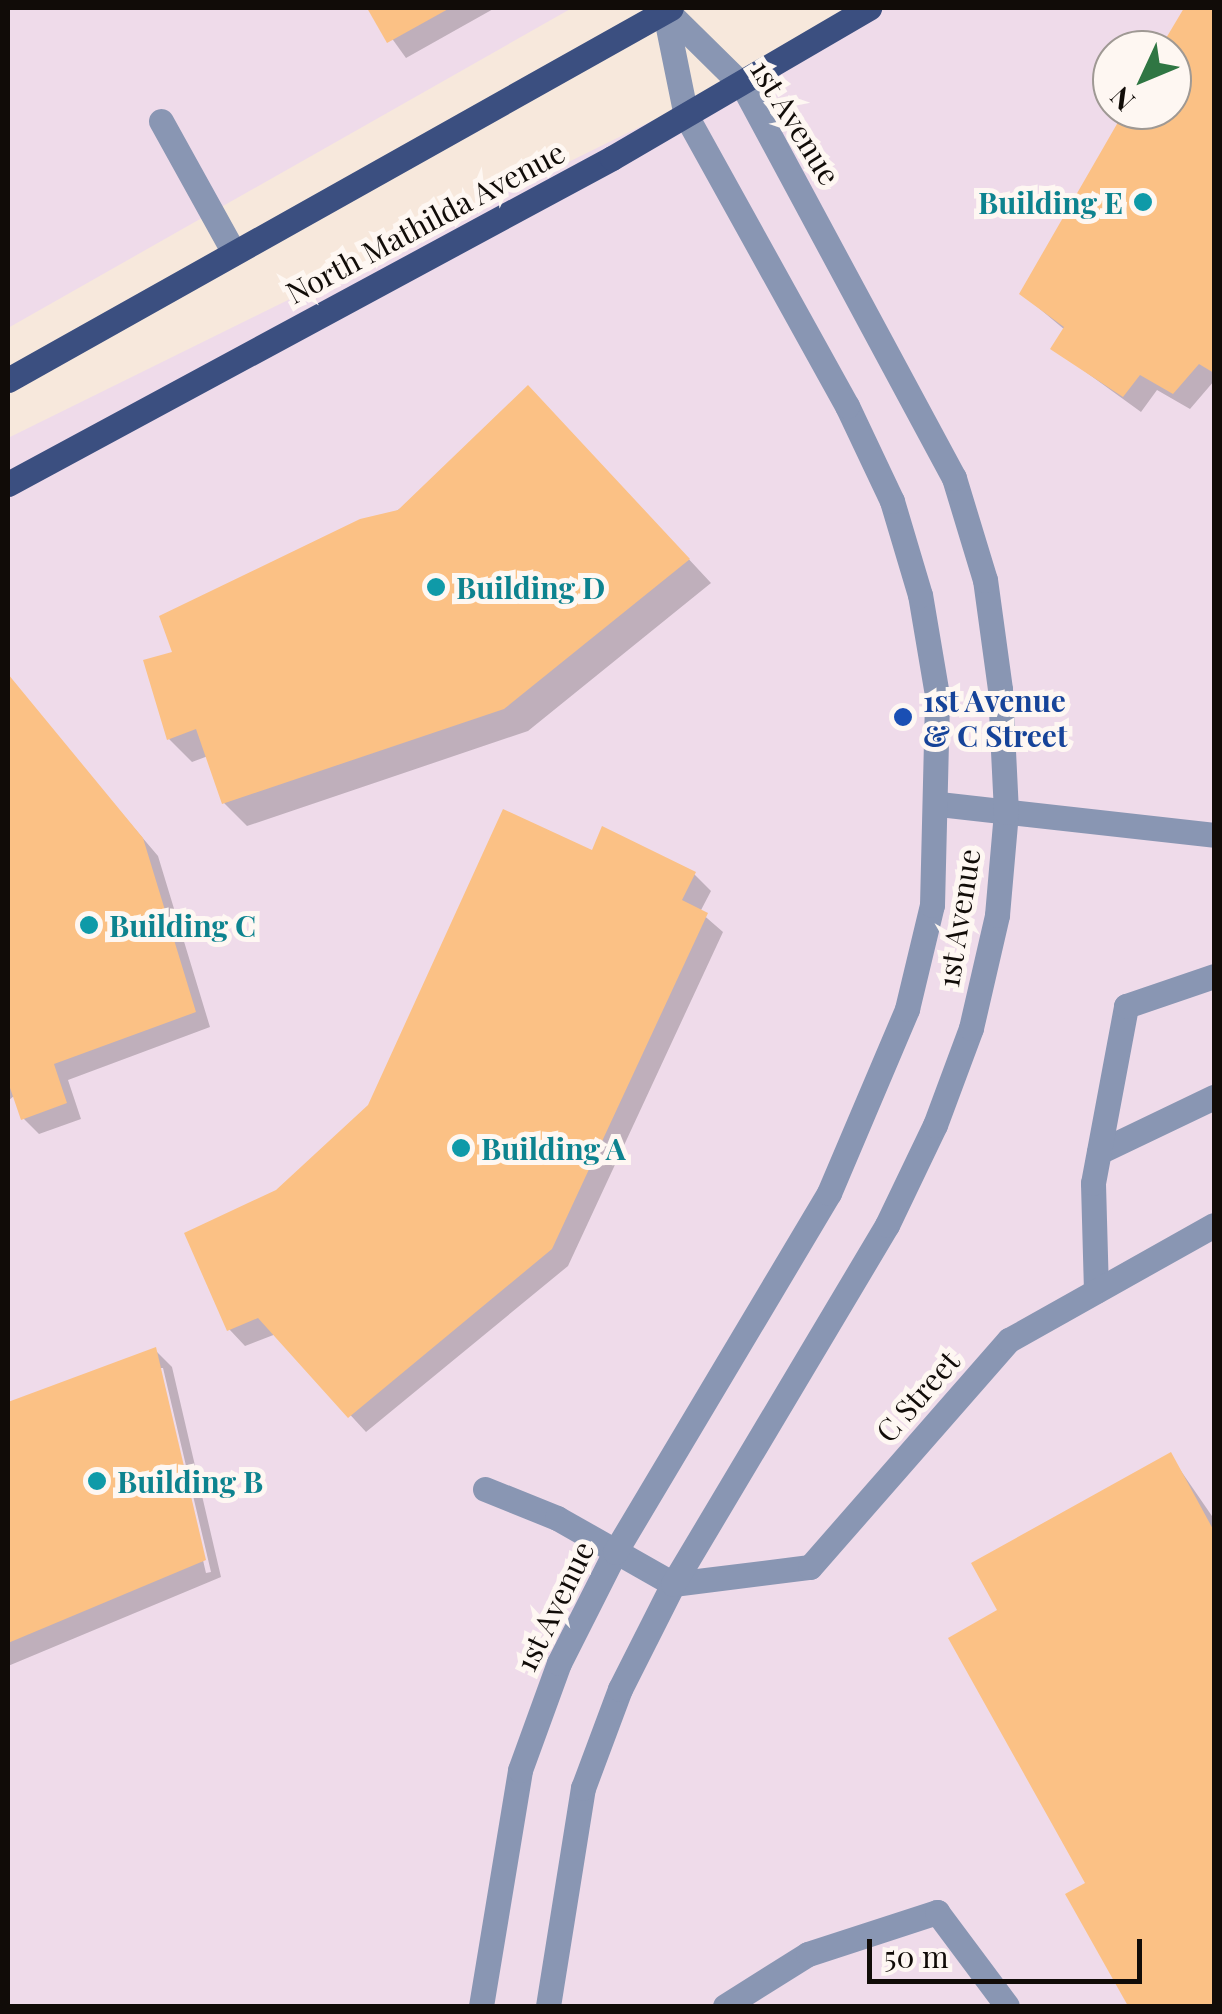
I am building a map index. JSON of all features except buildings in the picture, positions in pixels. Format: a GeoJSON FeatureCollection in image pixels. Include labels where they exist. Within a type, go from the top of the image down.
{"type":"FeatureCollection","features":[{"type":"Feature","properties":{"kind":"main road"},"geometry":{"type":"LineString","coordinates":[[8,380],[232,249],[667,8]]}},
{"type":"Feature","properties":{"kind":"main road","name":"North Mathilda Avenue"},"geometry":{"type":"LineString","coordinates":[[8,484],[686,116],[869,8]]}},
{"type":"Feature","properties":{"kind":"street","name":"1st Avenue"},"geometry":{"type":"LineString","coordinates":[[548,2006],[583,1788],[620,1689],[673,1584],[887,1224],[935,1125],[971,1028],[998,915],[1006,812],[1000,689],[985,580],[954,478],[742,84],[667,8]]}},
{"type":"Feature","properties":{"kind":"street","name":"1st Avenue"},"geometry":{"type":"LineString","coordinates":[[481,2006],[520,1770],[559,1663],[615,1552],[829,1193],[873,1099],[907,1009],[932,905],[939,804],[935,674],[892,501],[848,406],[686,116],[667,8]]}},
{"type":"Feature","properties":{"kind":"street"},"geometry":{"type":"LineString","coordinates":[[161,121],[232,249]]}},
{"type":"Feature","properties":{"kind":"street"},"geometry":{"type":"LineString","coordinates":[[939,804],[1214,836]]}},
{"type":"Feature","properties":{"kind":"street"},"geometry":{"type":"LineString","coordinates":[[1096,1292],[1092,1183],[1126,1006],[1214,976]]}},
{"type":"Feature","properties":{"kind":"street"},"geometry":{"type":"LineString","coordinates":[[1098,1152],[1214,1097]]}},
{"type":"Feature","properties":{"kind":"street","name":"C Street"},"geometry":{"type":"LineString","coordinates":[[673,1584],[810,1568],[1009,1340],[1214,1225]]}},
{"type":"Feature","properties":{"kind":"street"},"geometry":{"type":"LineString","coordinates":[[484,1489],[557,1518],[673,1584]]}},
{"type":"Feature","properties":{"kind":"street"},"geometry":{"type":"LineString","coordinates":[[725,2006],[808,1954],[937,1912],[1007,2006]]}},
{"type":"Feature","properties":{"kind":"shaded area"},"geometry":{"type":"Polygon","coordinates":[[[8,8],[572,8],[8,328],[8,8]]]}},
{"type":"Feature","properties":{"kind":"shaded area"},"geometry":{"type":"Polygon","coordinates":[[[881,8],[1214,8],[1214,2006],[8,2006],[8,438],[881,8]]]}},
{"type":"Feature","properties":{"kind":"place","name":"Building E"},"geometry":{"type":"Point","coordinates":[1143,202]}},
{"type":"Feature","properties":{"kind":"place","name":"Building D"},"geometry":{"type":"Point","coordinates":[436,587]}},
{"type":"Feature","properties":{"kind":"place","name":"1st Avenue & C Street"},"geometry":{"type":"Point","coordinates":[903,717]}},
{"type":"Feature","properties":{"kind":"place","name":"Building C"},"geometry":{"type":"Point","coordinates":[89,925]}},
{"type":"Feature","properties":{"kind":"place","name":"Building A"},"geometry":{"type":"Point","coordinates":[461,1148]}},
{"type":"Feature","properties":{"kind":"place","name":"Building B"},"geometry":{"type":"Point","coordinates":[97,1481]}}]}
